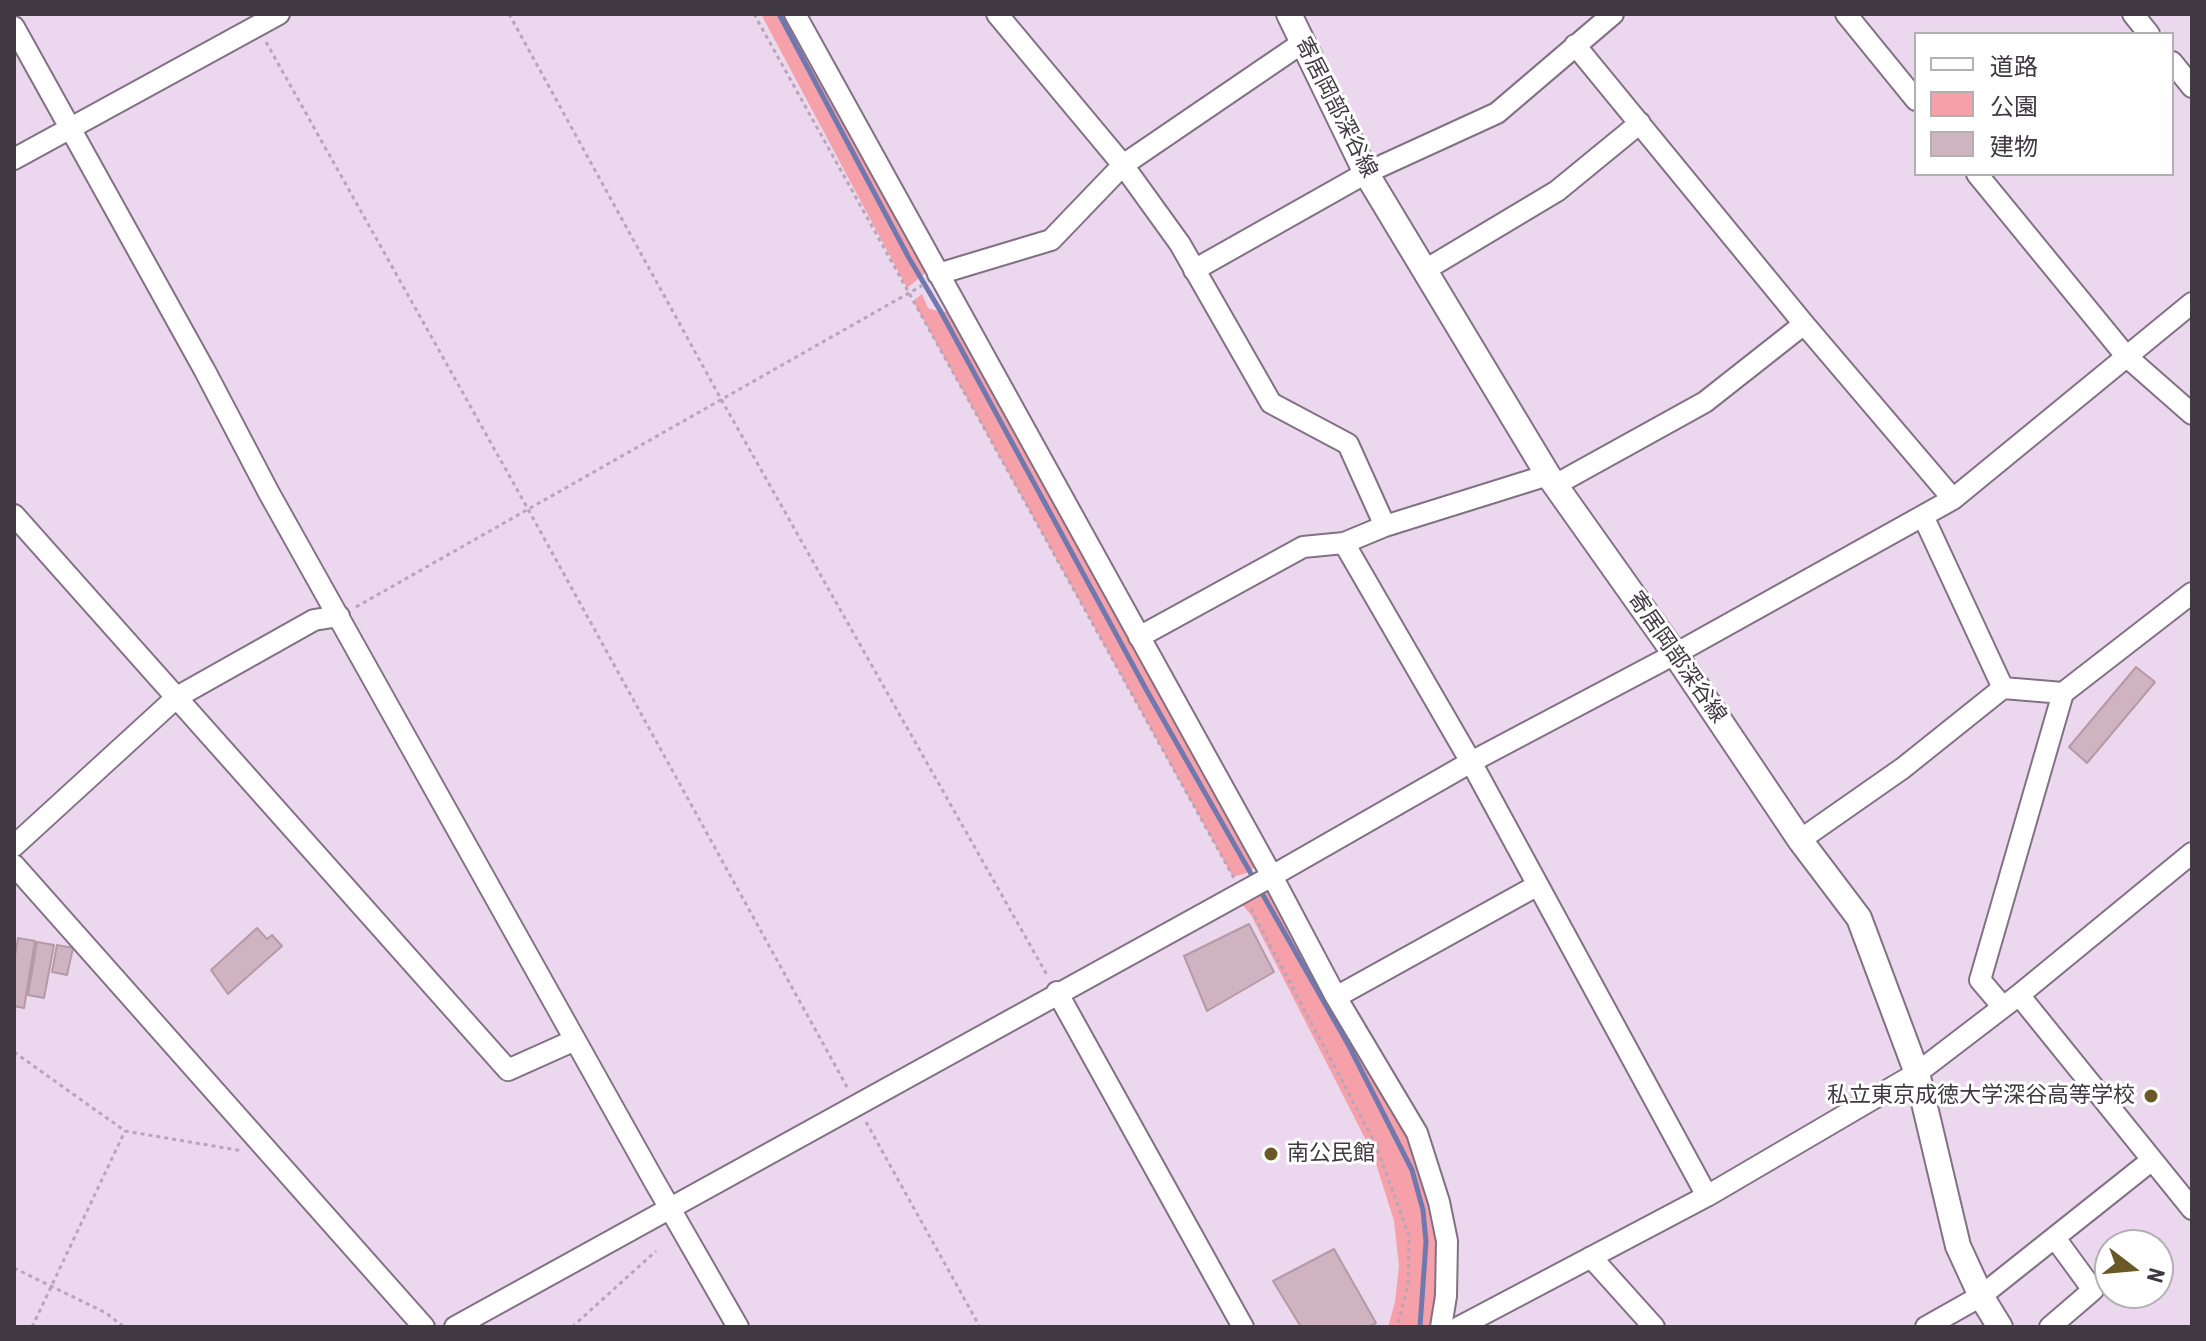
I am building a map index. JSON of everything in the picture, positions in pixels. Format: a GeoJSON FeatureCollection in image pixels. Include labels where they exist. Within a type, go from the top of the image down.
{"type":"FeatureCollection","features":[{"type":"Feature","properties":{"kind":"main road","name":"寄居岡部深谷線"},"geometry":{"type":"LineString","coordinates":[[1289,14],[1366,173],[1552,480],[1675,654],[1800,840],[1859,918],[1917,1073],[1958,1246],[1981,1296],[2000,1327]]}},
{"type":"Feature","properties":{"kind":"street"},"geometry":{"type":"LineString","coordinates":[[14,159],[279,14]]}},
{"type":"Feature","properties":{"kind":"street"},"geometry":{"type":"LineString","coordinates":[[795,14],[1336,997],[1417,1133],[1439,1202],[1447,1241],[1446,1296],[1441,1327]]}},
{"type":"Feature","properties":{"kind":"street"},"geometry":{"type":"LineString","coordinates":[[997,14],[1123,165],[1180,244],[1271,403],[1348,444],[1385,526]]}},
{"type":"Feature","properties":{"kind":"street"},"geometry":{"type":"LineString","coordinates":[[1194,270],[1366,173],[1497,113],[1613,14]]}},
{"type":"Feature","properties":{"kind":"street"},"geometry":{"type":"LineString","coordinates":[[1846,14],[1914,98]]}},
{"type":"Feature","properties":{"kind":"street"},"geometry":{"type":"LineString","coordinates":[[2133,14],[2147,32]]}},
{"type":"Feature","properties":{"kind":"street"},"geometry":{"type":"LineString","coordinates":[[14,27],[575,1040],[738,1327]]}},
{"type":"Feature","properties":{"kind":"street"},"geometry":{"type":"LineString","coordinates":[[938,274],[1051,240],[1123,165],[1302,43]]}},
{"type":"Feature","properties":{"kind":"street"},"geometry":{"type":"LineString","coordinates":[[1575,45],[1804,324],[1953,499]]}},
{"type":"Feature","properties":{"kind":"street"},"geometry":{"type":"LineString","coordinates":[[2174,64],[2192,87]]}},
{"type":"Feature","properties":{"kind":"street"},"geometry":{"type":"LineString","coordinates":[[1425,270],[1557,191],[1640,123]]}},
{"type":"Feature","properties":{"kind":"street"},"geometry":{"type":"LineString","coordinates":[[1979,176],[2126,356],[2192,414]]}},
{"type":"Feature","properties":{"kind":"street"},"geometry":{"type":"LineString","coordinates":[[455,1327],[1272,876],[1471,762],[1675,654],[1953,499],[2192,303]]}},
{"type":"Feature","properties":{"kind":"street"},"geometry":{"type":"LineString","coordinates":[[1139,637],[1303,547],[1344,543],[1385,526],[1552,480],[1705,402],[1804,324]]}},
{"type":"Feature","properties":{"kind":"street"},"geometry":{"type":"LineString","coordinates":[[14,515],[508,1070],[575,1040]]}},
{"type":"Feature","properties":{"kind":"street"},"geometry":{"type":"LineString","coordinates":[[1923,516],[2003,688]]}},
{"type":"Feature","properties":{"kind":"street"},"geometry":{"type":"LineString","coordinates":[[1344,543],[1471,762],[1707,1196]]}},
{"type":"Feature","properties":{"kind":"street"},"geometry":{"type":"LineString","coordinates":[[2192,593],[2063,693],[1980,980],[2011,1001],[2192,1209]]}},
{"type":"Feature","properties":{"kind":"street"},"geometry":{"type":"LineString","coordinates":[[14,846],[177,697],[314,620],[339,616]]}},
{"type":"Feature","properties":{"kind":"street"},"geometry":{"type":"LineString","coordinates":[[1800,840],[1903,768],[2003,688],[2063,693]]}},
{"type":"Feature","properties":{"kind":"street"},"geometry":{"type":"LineString","coordinates":[[1459,1327],[1707,1196],[1917,1073],[2011,1001],[2192,853]]}},
{"type":"Feature","properties":{"kind":"street"},"geometry":{"type":"LineString","coordinates":[[14,865],[424,1327]]}},
{"type":"Feature","properties":{"kind":"street"},"geometry":{"type":"LineString","coordinates":[[1336,997],[1538,885]]}},
{"type":"Feature","properties":{"kind":"street"},"geometry":{"type":"LineString","coordinates":[[1057,992],[1243,1327]]}},
{"type":"Feature","properties":{"kind":"street"},"geometry":{"type":"LineString","coordinates":[[1926,1327],[1981,1296],[2152,1160]]}},
{"type":"Feature","properties":{"kind":"street"},"geometry":{"type":"LineString","coordinates":[[2050,1327],[2093,1290],[2055,1238]]}},
{"type":"Feature","properties":{"kind":"street"},"geometry":{"type":"LineString","coordinates":[[1591,1257],[1654,1327]]}},
{"type":"Feature","properties":{"kind":"path"},"geometry":{"type":"LineString","coordinates":[[509,14],[721,399],[1057,992]]}},
{"type":"Feature","properties":{"kind":"path"},"geometry":{"type":"LineString","coordinates":[[754,14],[1242,892],[1376,1145],[1409,1236],[1408,1285],[1397,1327]]}},
{"type":"Feature","properties":{"kind":"path"},"geometry":{"type":"LineString","coordinates":[[257,26],[980,1327]]}},
{"type":"Feature","properties":{"kind":"path"},"geometry":{"type":"LineString","coordinates":[[339,616],[910,292]]}},
{"type":"Feature","properties":{"kind":"path"},"geometry":{"type":"LineString","coordinates":[[14,1052],[125,1131],[272,1156]]}},
{"type":"Feature","properties":{"kind":"path"},"geometry":{"type":"LineString","coordinates":[[32,1327],[125,1131]]}},
{"type":"Feature","properties":{"kind":"path"},"geometry":{"type":"LineString","coordinates":[[572,1327],[656,1251]]}},
{"type":"Feature","properties":{"kind":"path"},"geometry":{"type":"LineString","coordinates":[[14,1268],[106,1313],[124,1327]]}},
{"type":"Feature","properties":{"kind":"green space"},"geometry":{"type":"Polygon","coordinates":[[[761,14],[787,14],[928,271],[907,288],[761,14]]]}},
{"type":"Feature","properties":{"kind":"green space"},"geometry":{"type":"Polygon","coordinates":[[[922,294],[928,308],[941,312],[953,311],[1257,864],[1250,872],[1233,877],[913,301],[922,294]]]}},
{"type":"Feature","properties":{"kind":"green space"},"geometry":{"type":"Polygon","coordinates":[[[1272,887],[1411,1136],[1440,1241],[1432,1327],[1388,1327],[1395,1302],[1399,1266],[1394,1221],[1373,1154],[1251,915],[1241,903],[1272,887]]]}},
{"type":"Feature","properties":{"kind":"building"},"geometry":{"type":"Polygon","coordinates":[[[2136,667],[2155,682],[2087,763],[2069,747],[2136,667]]]}},
{"type":"Feature","properties":{"kind":"building"},"geometry":{"type":"Polygon","coordinates":[[[1249,924],[1274,972],[1207,1011],[1184,956],[1249,924]]]}},
{"type":"Feature","properties":{"kind":"building"},"geometry":{"type":"Polygon","coordinates":[[[257,928],[267,939],[272,935],[282,946],[228,994],[211,970],[257,928]]]}},
{"type":"Feature","properties":{"kind":"building"},"geometry":{"type":"Polygon","coordinates":[[[18,938],[35,941],[24,1008],[14,1006],[14,962],[18,938]]]}},
{"type":"Feature","properties":{"kind":"building"},"geometry":{"type":"Polygon","coordinates":[[[37,942],[54,945],[44,998],[28,995],[37,942]]]}},
{"type":"Feature","properties":{"kind":"building"},"geometry":{"type":"Polygon","coordinates":[[[57,945],[73,948],[67,975],[52,972],[57,945]]]}},
{"type":"Feature","properties":{"kind":"building"},"geometry":{"type":"Polygon","coordinates":[[[1334,1249],[1376,1323],[1368,1327],[1301,1327],[1273,1281],[1334,1249]]]}},
{"type":"Feature","properties":{"kind":"waterway"},"geometry":{"type":"LineString","coordinates":[[779,14],[909,258],[1254,879]]}},
{"type":"Feature","properties":{"kind":"waterway"},"geometry":{"type":"LineString","coordinates":[[1259,888],[1349,1046],[1412,1170],[1423,1210],[1426,1242],[1420,1327]]}},
{"type":"Feature","properties":{"kind":"place","name":"私立東京成徳大学深谷高等学校"},"geometry":{"type":"Point","coordinates":[2151,1096]}},
{"type":"Feature","properties":{"kind":"place","name":"南公民館"},"geometry":{"type":"Point","coordinates":[1271,1154]}}]}
